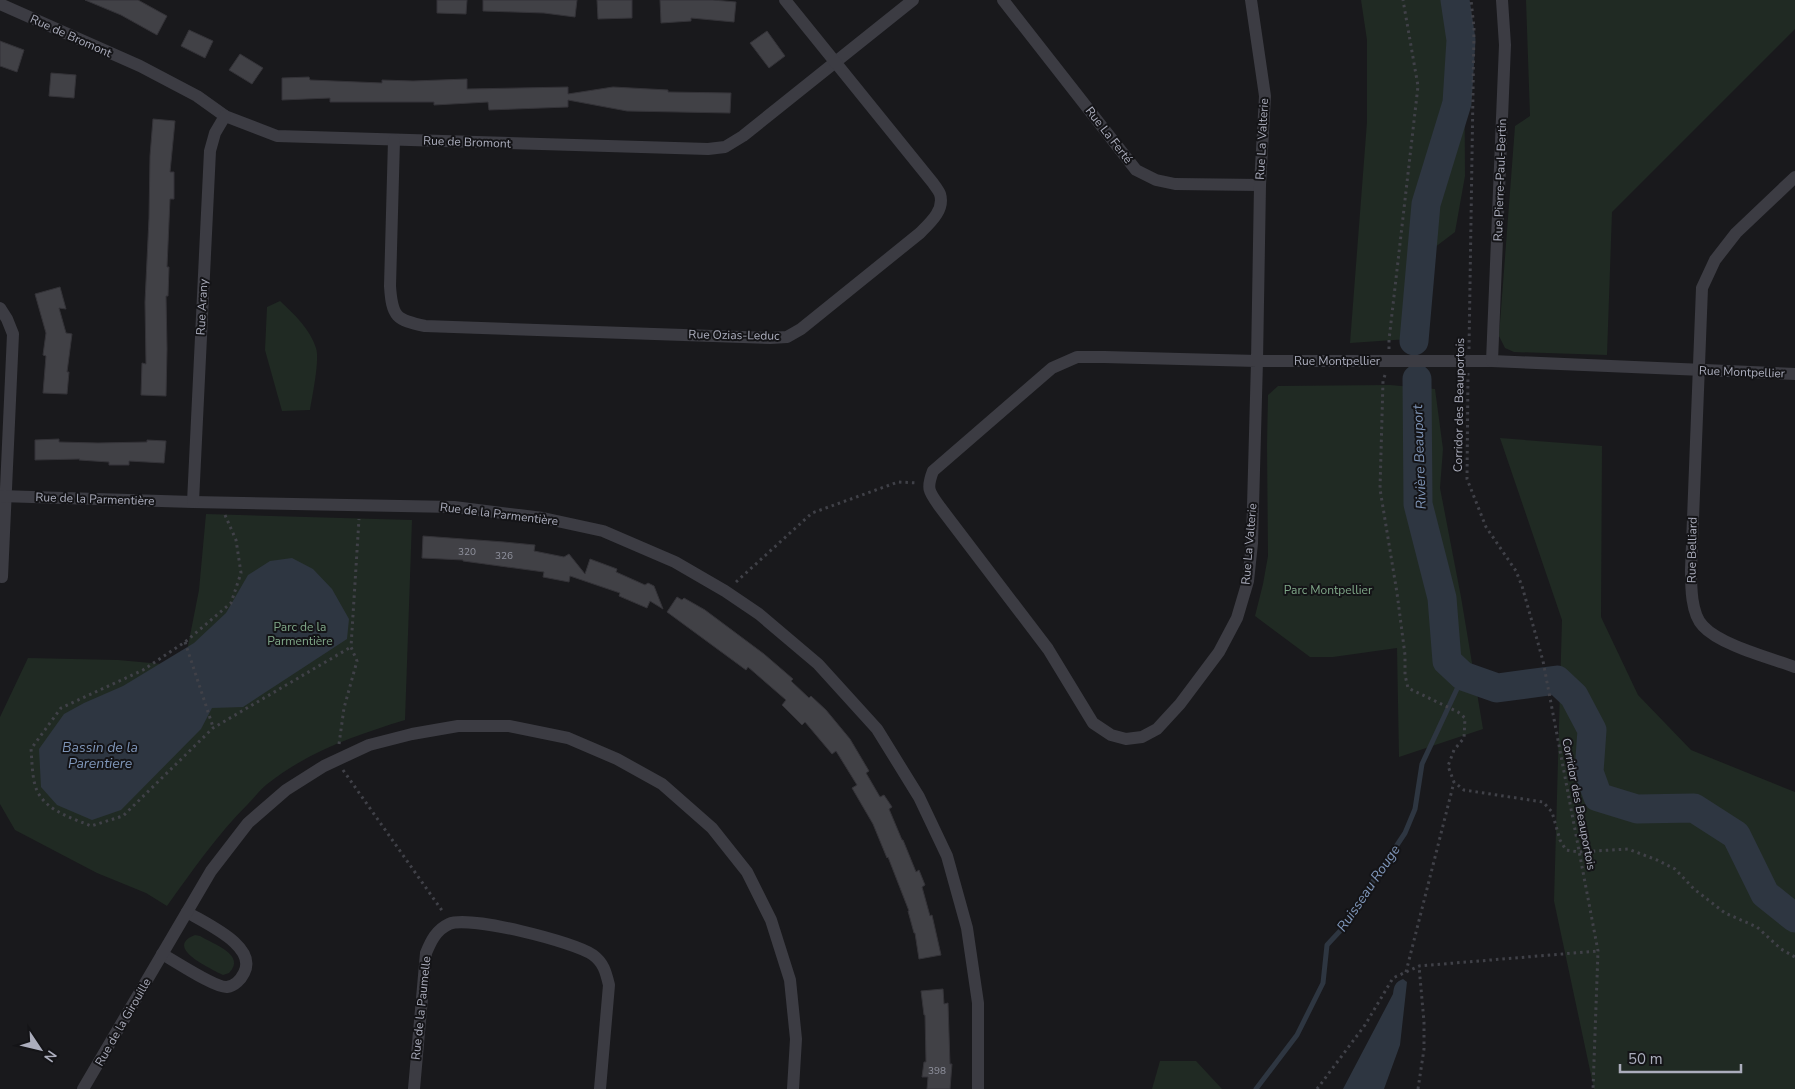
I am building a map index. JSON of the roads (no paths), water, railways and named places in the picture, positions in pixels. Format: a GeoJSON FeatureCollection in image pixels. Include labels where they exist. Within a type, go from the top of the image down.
{"type":"FeatureCollection","features":[{"type":"Feature","properties":{"kind":"street","name":"Rue Ozias-Leduc"},"geometry":{"type":"LineString","coordinates":[[394,140],[391,305],[398,317],[404,320],[425,326],[770,338],[787,336],[801,329],[920,233],[933,220],[939,209],[940,195],[933,183],[785,0]]}},
{"type":"Feature","properties":{"kind":"street","name":"Rue de Bromont"},"geometry":{"type":"LineString","coordinates":[[0,4],[140,66],[197,96],[225,116],[278,136],[708,149],[725,147],[750,132],[913,0]]}},
{"type":"Feature","properties":{"kind":"street","name":"Rue La Ferté"},"geometry":{"type":"LineString","coordinates":[[1003,0],[1136,170],[1156,180],[1174,184],[1260,185]]}},
{"type":"Feature","properties":{"kind":"street","name":"Rue La Valterie"},"geometry":{"type":"LineString","coordinates":[[928,484],[931,495],[1048,648],[1093,723],[1111,735],[1126,739],[1142,737],[1157,730],[1180,704],[1219,652],[1237,618],[1248,581],[1252,543],[1260,185],[1265,96],[1251,0]]}},
{"type":"Feature","properties":{"kind":"street","name":"Rue Pierre-Paul-Bertin"},"geometry":{"type":"LineString","coordinates":[[1492,361],[1505,45],[1502,0]]}},
{"type":"Feature","properties":{"kind":"street","name":"Rue Arany"},"geometry":{"type":"LineString","coordinates":[[193,502],[210,150],[215,133],[225,116]]}},
{"type":"Feature","properties":{"kind":"street","name":"Rue Belliard"},"geometry":{"type":"LineString","coordinates":[[1795,178],[1736,233],[1714,260],[1702,288],[1691,570],[1692,599],[1702,625],[1714,635],[1733,644],[1795,667]]}},
{"type":"Feature","properties":{"kind":"street"},"geometry":{"type":"LineString","coordinates":[[0,308],[13,334],[3,496],[2,578]]}},
{"type":"Feature","properties":{"kind":"street","name":"Rue Montpellier"},"geometry":{"type":"LineString","coordinates":[[928,484],[933,471],[1052,368],[1077,357],[1104,356],[1257,361],[1492,361],[1795,374]]}},
{"type":"Feature","properties":{"kind":"street","name":"Rue de la Parmentière"},"geometry":{"type":"LineString","coordinates":[[3,496],[454,507],[542,518],[603,531],[675,562],[725,591],[759,614],[818,664],[877,729],[919,797],[947,856],[967,928],[978,1003],[978,1089]]}},
{"type":"Feature","properties":{"kind":"street","name":"Rue de la Girouille"},"geometry":{"type":"LineString","coordinates":[[84,1089],[211,871],[248,823],[286,790],[324,766],[369,745],[412,734],[458,726],[509,726],[568,738],[617,759],[662,784],[712,828],[747,872],[772,920],[790,980],[796,1038],[793,1089]]}},
{"type":"Feature","properties":{"kind":"street"},"geometry":{"type":"LineString","coordinates":[[162,954],[214,983],[228,987],[241,981],[246,969],[246,956],[237,943],[187,912]]}},
{"type":"Feature","properties":{"kind":"street","name":"Rue de la Paumelle"},"geometry":{"type":"LineString","coordinates":[[414,1089],[426,953],[434,935],[450,923],[467,923],[517,929],[565,943],[593,955],[605,968],[609,985],[600,1089]]}},
{"type":"Feature","properties":{"kind":"water","name":"Bassin de la Parentiere"},"geometry":{"type":"Polygon","coordinates":[[[292,558],[313,569],[332,589],[349,619],[347,639],[243,707],[212,708],[201,729],[121,810],[92,820],[57,805],[41,787],[39,749],[64,714],[123,686],[194,643],[226,613],[248,575],[270,561],[292,558]]]}},
{"type":"Feature","properties":{"kind":"water"},"geometry":{"type":"Polygon","coordinates":[[[1403,979],[1407,982],[1400,1045],[1384,1089],[1343,1089],[1393,994],[1395,985],[1403,979]]]}},
{"type":"Feature","properties":{"kind":"waterway","name":"Rivière Beauport"},"geometry":{"type":"LineString","coordinates":[[1414,341],[1426,204],[1457,103],[1461,40],[1455,0]]}},
{"type":"Feature","properties":{"kind":"waterway","name":"Rivière Beauport"},"geometry":{"type":"LineString","coordinates":[[1417,379],[1418,504],[1442,598],[1447,661],[1463,676],[1497,688],[1557,680],[1574,696],[1592,730],[1589,772],[1598,797],[1637,809],[1694,808],[1736,835],[1765,894],[1795,918]]}},
{"type":"Feature","properties":{"kind":"waterway","name":"Ruisseau Rouge"},"geometry":{"type":"LineString","coordinates":[[1256,1089],[1297,1035],[1323,983],[1327,945],[1340,931],[1405,833],[1415,809],[1422,764],[1463,676]]}},
{"type":"Feature","properties":{"kind":"park label","name":"Parc Montpellier"},"geometry":{"type":"Point","coordinates":[1328,590]}},
{"type":"Feature","properties":{"kind":"park label","name":"Parc de la Parmentière"},"geometry":{"type":"Point","coordinates":[300,634]}}]}
